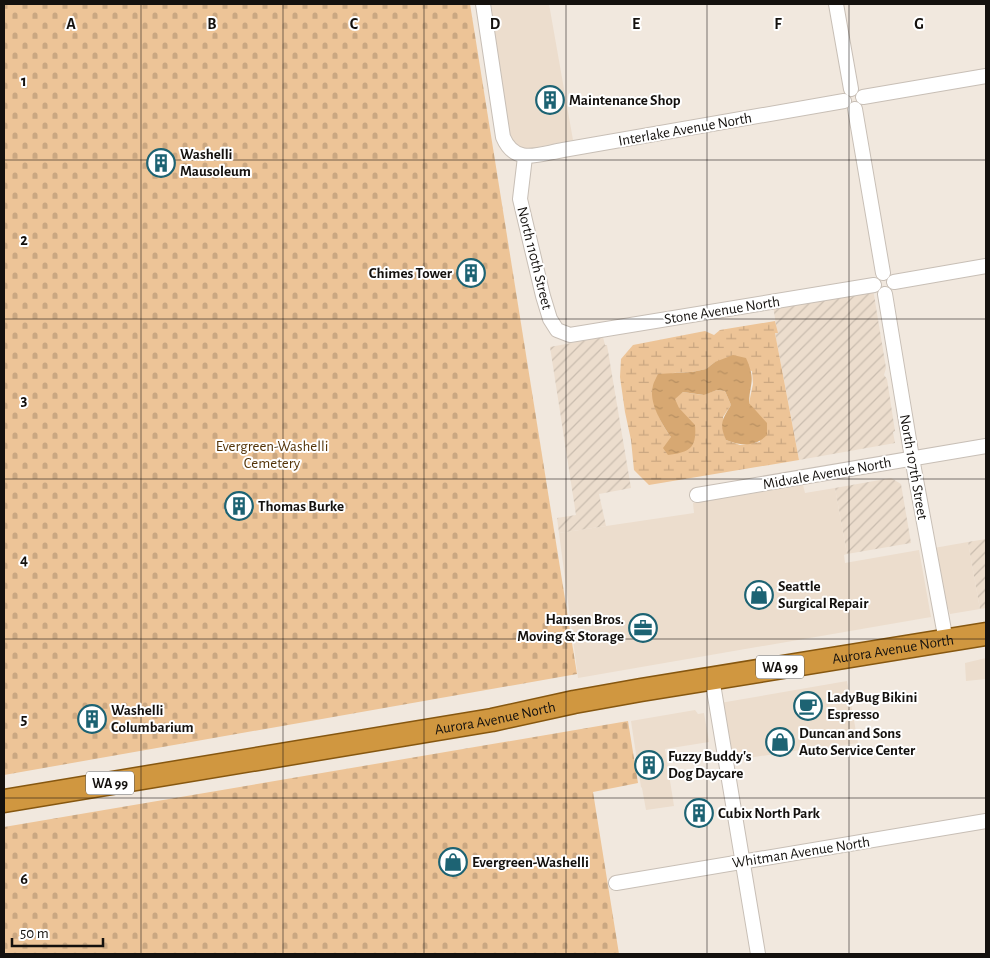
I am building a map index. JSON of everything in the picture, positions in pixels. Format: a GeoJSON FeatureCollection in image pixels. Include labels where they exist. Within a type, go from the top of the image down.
{"type":"FeatureCollection","features":[{"type":"Feature","properties":{"kind":"highway","name":"Aurora Avenue North"},"geometry":{"type":"LineString","coordinates":[[4,801],[492,720],[574,702],[712,678],[986,634]]}},
{"type":"Feature","properties":{"kind":"street"},"geometry":{"type":"LineString","coordinates":[[484,4],[503,137],[506,145],[512,152],[526,156]]}},
{"type":"Feature","properties":{"kind":"street"},"geometry":{"type":"LineString","coordinates":[[836,4],[883,273]]}},
{"type":"Feature","properties":{"kind":"street","name":"Interlake Avenue North"},"geometry":{"type":"LineString","coordinates":[[526,156],[986,76]]}},
{"type":"Feature","properties":{"kind":"street","name":"North 110th Street"},"geometry":{"type":"LineString","coordinates":[[526,156],[520,198],[544,296],[550,319],[557,330],[570,335]]}},
{"type":"Feature","properties":{"kind":"street"},"geometry":{"type":"LineString","coordinates":[[894,282],[986,266]]}},
{"type":"Feature","properties":{"kind":"street"},"geometry":{"type":"LineString","coordinates":[[883,273],[889,274],[894,282],[893,289],[880,289],[877,277],[883,273]]}},
{"type":"Feature","properties":{"kind":"street","name":"Stone Avenue North"},"geometry":{"type":"LineString","coordinates":[[570,335],[880,289]]}},
{"type":"Feature","properties":{"kind":"street","name":"North 107th Street"},"geometry":{"type":"LineString","coordinates":[[880,289],[946,641]]}},
{"type":"Feature","properties":{"kind":"street","name":"Midvale Avenue North"},"geometry":{"type":"LineString","coordinates":[[696,496],[986,446]]}},
{"type":"Feature","properties":{"kind":"street"},"geometry":{"type":"LineString","coordinates":[[712,678],[758,954]]}},
{"type":"Feature","properties":{"kind":"street","name":"Whitman Avenue North"},"geometry":{"type":"LineString","coordinates":[[616,883],[986,821]]}},
{"type":"Feature","properties":{"kind":"shaded area"},"geometry":{"type":"Polygon","coordinates":[[[487,4],[549,4],[573,140],[523,150],[516,147],[508,138],[487,4]]]}},
{"type":"Feature","properties":{"kind":"shaded area"},"geometry":{"type":"Polygon","coordinates":[[[873,289],[886,368],[884,375],[887,379],[895,431],[893,432],[895,443],[799,460],[775,333],[777,332],[773,305],[873,289]]]}},
{"type":"Feature","properties":{"kind":"shaded area"},"geometry":{"type":"Polygon","coordinates":[[[603,337],[605,345],[607,345],[631,488],[599,494],[606,526],[559,533],[557,518],[576,515],[550,347],[603,337]]]}},
{"type":"Feature","properties":{"kind":"shaded area"},"geometry":{"type":"Polygon","coordinates":[[[891,478],[901,484],[911,543],[847,554],[835,488],[891,478]]]}},
{"type":"Feature","properties":{"kind":"shaded area"},"geometry":{"type":"Polygon","coordinates":[[[803,485],[805,493],[835,488],[847,554],[844,555],[845,563],[919,550],[931,617],[578,678],[559,533],[694,513],[693,503],[803,485]]]}},
{"type":"Feature","properties":{"kind":"shaded area"},"geometry":{"type":"Polygon","coordinates":[[[986,539],[986,608],[980,609],[968,542],[986,539]]]}},
{"type":"Feature","properties":{"kind":"shaded area"},"geometry":{"type":"Polygon","coordinates":[[[968,542],[980,609],[950,614],[943,593],[934,548],[968,542]]]}},
{"type":"Feature","properties":{"kind":"shaded area"},"geometry":{"type":"Polygon","coordinates":[[[986,658],[986,679],[966,681],[965,663],[986,658]]]}},
{"type":"Feature","properties":{"kind":"shaded area"},"geometry":{"type":"Polygon","coordinates":[[[847,681],[858,743],[729,761],[720,703],[847,681]]]}},
{"type":"Feature","properties":{"kind":"shaded area"},"geometry":{"type":"Polygon","coordinates":[[[695,710],[698,714],[704,713],[709,742],[665,749],[674,806],[646,810],[631,721],[695,710]]]}},
{"type":"Feature","properties":{"kind":"green space","name":"Evergreen-Washelli Cemetery"},"geometry":{"type":"Polygon","coordinates":[[[4,4],[470,4],[577,674],[4,775],[4,4]]]}},
{"type":"Feature","properties":{"kind":"green space"},"geometry":{"type":"Polygon","coordinates":[[[775,321],[778,333],[775,333],[799,460],[649,485],[634,470],[620,377],[621,359],[633,345],[705,331],[714,335],[720,330],[775,321]],[[715,362],[706,369],[673,373],[653,385],[653,399],[657,412],[671,437],[668,455],[678,408],[674,398],[683,392],[703,395],[717,390],[725,391],[731,405],[723,417],[726,440],[740,445],[760,442],[757,414],[749,403],[753,384],[752,371],[715,362]]]}},
{"type":"Feature","properties":{"kind":"green space"},"geometry":{"type":"Polygon","coordinates":[[[628,721],[638,783],[593,792],[619,954],[4,954],[4,827],[628,721]]]}},
{"type":"Feature","properties":{"kind":"water"},"geometry":{"type":"Polygon","coordinates":[[[733,355],[746,358],[752,377],[749,403],[767,423],[767,435],[758,442],[748,444],[726,440],[722,422],[731,405],[725,391],[717,390],[704,395],[683,392],[675,399],[679,408],[695,425],[695,439],[686,451],[668,455],[663,448],[671,437],[660,419],[652,398],[653,385],[658,374],[692,372],[706,369],[715,362],[733,355]]]}},
{"type":"Feature","properties":{"kind":"place","name":"Maintenance Shop"},"geometry":{"type":"Point","coordinates":[550,100]}},
{"type":"Feature","properties":{"kind":"place","name":"Washelli Mausoleum"},"geometry":{"type":"Point","coordinates":[161,163]}},
{"type":"Feature","properties":{"kind":"place","name":"Chimes Tower"},"geometry":{"type":"Point","coordinates":[471,273]}},
{"type":"Feature","properties":{"kind":"place","name":"Thomas Burke"},"geometry":{"type":"Point","coordinates":[239,506]}},
{"type":"Feature","properties":{"kind":"place","name":"Seattle Surgical Repair"},"geometry":{"type":"Point","coordinates":[759,595]}},
{"type":"Feature","properties":{"kind":"place","name":"Hansen Bros. Moving & Storage"},"geometry":{"type":"Point","coordinates":[643,628]}},
{"type":"Feature","properties":{"kind":"place","name":"LadyBug Bikini Espresso"},"geometry":{"type":"Point","coordinates":[808,706]}},
{"type":"Feature","properties":{"kind":"place","name":"Washelli Columbarium"},"geometry":{"type":"Point","coordinates":[92,719]}},
{"type":"Feature","properties":{"kind":"place","name":"Duncan and Sons Auto Service Center"},"geometry":{"type":"Point","coordinates":[780,742]}},
{"type":"Feature","properties":{"kind":"place","name":"Fuzzy Buddy's Dog Daycare"},"geometry":{"type":"Point","coordinates":[649,765]}},
{"type":"Feature","properties":{"kind":"place","name":"Cubix North Park"},"geometry":{"type":"Point","coordinates":[699,813]}},
{"type":"Feature","properties":{"kind":"place","name":"Evergreen-Washelli"},"geometry":{"type":"Point","coordinates":[453,862]}}]}
